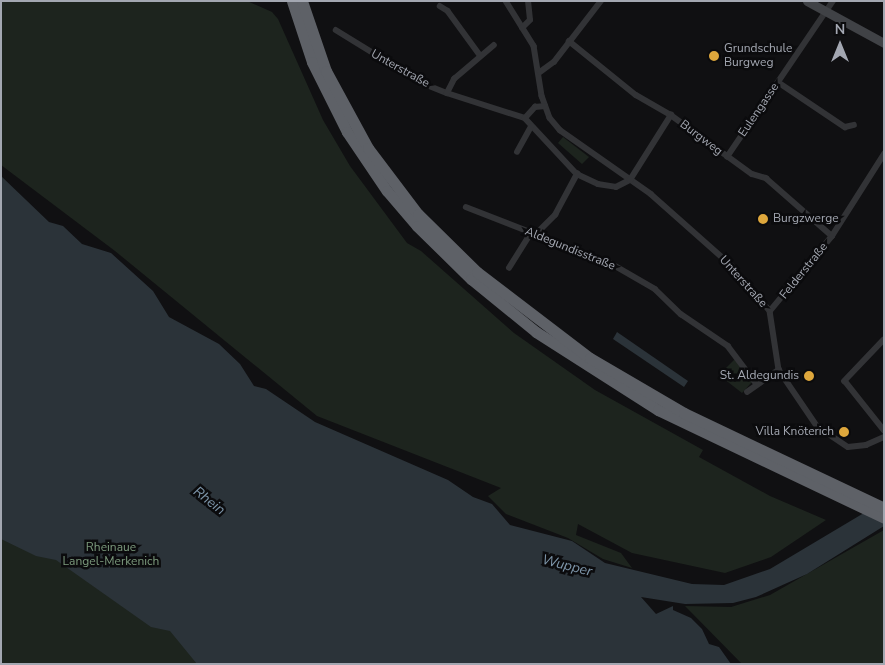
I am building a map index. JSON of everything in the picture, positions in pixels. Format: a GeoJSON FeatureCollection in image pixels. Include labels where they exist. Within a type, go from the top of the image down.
{"type":"FeatureCollection","features":[{"type":"Feature","properties":{"kind":"highway"},"geometry":{"type":"LineString","coordinates":[[292,1],[312,62],[347,132],[387,191],[445,256],[536,332],[618,386],[710,437],[830,488],[884,508]]}},
{"type":"Feature","properties":{"kind":"highway"},"geometry":{"type":"LineString","coordinates":[[302,1],[326,71],[353,125],[404,198],[456,252],[516,304],[590,358],[684,413],[884,518]]}},
{"type":"Feature","properties":{"kind":"street"},"geometry":{"type":"LineString","coordinates":[[506,1],[534,46],[540,72],[545,106],[535,107],[525,118],[531,127],[577,174],[598,184],[616,187],[630,180],[671,115]]}},
{"type":"Feature","properties":{"kind":"street"},"geometry":{"type":"LineString","coordinates":[[522,28],[530,20],[528,1]]}},
{"type":"Feature","properties":{"kind":"street"},"geometry":{"type":"LineString","coordinates":[[806,1],[825,13],[884,43]]}},
{"type":"Feature","properties":{"kind":"street","name":"Eulengasse"},"geometry":{"type":"LineString","coordinates":[[727,157],[833,1]]}},
{"type":"Feature","properties":{"kind":"street"},"geometry":{"type":"LineString","coordinates":[[540,72],[554,62],[598,2]]}},
{"type":"Feature","properties":{"kind":"street"},"geometry":{"type":"LineString","coordinates":[[440,6],[448,11],[480,54]]}},
{"type":"Feature","properties":{"kind":"street","name":"Unterstraße"},"geometry":{"type":"LineString","coordinates":[[336,30],[422,83],[446,93],[525,118]]}},
{"type":"Feature","properties":{"kind":"street","name":"Burgweg"},"geometry":{"type":"LineString","coordinates":[[569,41],[636,95],[671,115],[752,174],[766,178],[832,236]]}},
{"type":"Feature","properties":{"kind":"street"},"geometry":{"type":"LineString","coordinates":[[446,93],[454,79],[471,67],[480,54],[494,45]]}},
{"type":"Feature","properties":{"kind":"street"},"geometry":{"type":"LineString","coordinates":[[778,82],[845,126],[854,125]]}},
{"type":"Feature","properties":{"kind":"street","name":"Unterstraße"},"geometry":{"type":"LineString","coordinates":[[545,106],[560,130],[651,194],[732,266],[770,311],[780,370],[817,426],[830,437],[856,448],[884,437]]}},
{"type":"Feature","properties":{"kind":"street"},"geometry":{"type":"LineString","coordinates":[[517,152],[531,127]]}},
{"type":"Feature","properties":{"kind":"street","name":"Felderstraße"},"geometry":{"type":"LineString","coordinates":[[770,311],[832,236],[884,154]]}},
{"type":"Feature","properties":{"kind":"street"},"geometry":{"type":"LineString","coordinates":[[508,268],[532,235],[555,216],[577,174]]}},
{"type":"Feature","properties":{"kind":"street","name":"Aldegundisstraße"},"geometry":{"type":"LineString","coordinates":[[466,207],[532,235],[610,264],[655,289],[686,317],[728,346],[756,383]]}},
{"type":"Feature","properties":{"kind":"street"},"geometry":{"type":"LineString","coordinates":[[884,340],[845,381],[884,430]]}},
{"type":"Feature","properties":{"kind":"street"},"geometry":{"type":"LineString","coordinates":[[747,392],[756,383],[780,370]]}},
{"type":"Feature","properties":{"kind":"green space"},"geometry":{"type":"Polygon","coordinates":[[[1,1],[247,1],[272,12],[278,19],[323,120],[350,166],[407,243],[421,251],[514,333],[595,390],[703,450],[699,457],[770,496],[826,520],[771,557],[725,573],[632,553],[578,524],[576,535],[621,553],[632,568],[603,559],[568,538],[506,514],[488,496],[501,488],[317,416],[115,251],[1,165],[1,1]]]}},
{"type":"Feature","properties":{"kind":"green space"},"geometry":{"type":"Polygon","coordinates":[[[563,137],[589,157],[582,164],[558,143],[563,137]]]}},
{"type":"Feature","properties":{"kind":"green space","name":"Rheinaue Langel-Merkenich"},"geometry":{"type":"Polygon","coordinates":[[[1,333],[428,664],[1,664],[1,333]]]}},
{"type":"Feature","properties":{"kind":"green space"},"geometry":{"type":"Polygon","coordinates":[[[735,359],[752,382],[742,393],[719,375],[735,359]]]}},
{"type":"Feature","properties":{"kind":"green space"},"geometry":{"type":"Polygon","coordinates":[[[884,530],[884,664],[742,664],[685,606],[731,607],[770,595],[884,530]]]}},
{"type":"Feature","properties":{"kind":"water"},"geometry":{"type":"Polygon","coordinates":[[[1,176],[49,222],[63,226],[82,244],[111,253],[153,291],[169,317],[219,344],[240,364],[254,386],[266,389],[315,422],[448,480],[473,497],[492,504],[510,525],[572,541],[605,563],[692,584],[724,585],[770,569],[884,501],[884,526],[807,574],[756,597],[733,603],[685,604],[641,597],[656,614],[673,606],[673,610],[691,618],[702,629],[709,644],[719,647],[731,664],[197,664],[170,631],[151,627],[56,560],[36,556],[1,539],[1,176]]]}},
{"type":"Feature","properties":{"kind":"water"},"geometry":{"type":"Polygon","coordinates":[[[617,332],[688,381],[684,387],[613,339],[617,332]]]}},
{"type":"Feature","properties":{"kind":"place","name":"Grundschule Burgweg"},"geometry":{"type":"Point","coordinates":[714,56]}},
{"type":"Feature","properties":{"kind":"place","name":"Burgzwerge"},"geometry":{"type":"Point","coordinates":[763,219]}},
{"type":"Feature","properties":{"kind":"place","name":"St. Aldegundis"},"geometry":{"type":"Point","coordinates":[809,376]}},
{"type":"Feature","properties":{"kind":"place","name":"Villa Knöterich"},"geometry":{"type":"Point","coordinates":[844,432]}},
{"type":"Feature","properties":{"kind":"water label","name":"Rhein"},"geometry":{"type":"Point","coordinates":[209,501]}},
{"type":"Feature","properties":{"kind":"water label","name":"Wupper"},"geometry":{"type":"Point","coordinates":[567,566]}}]}
